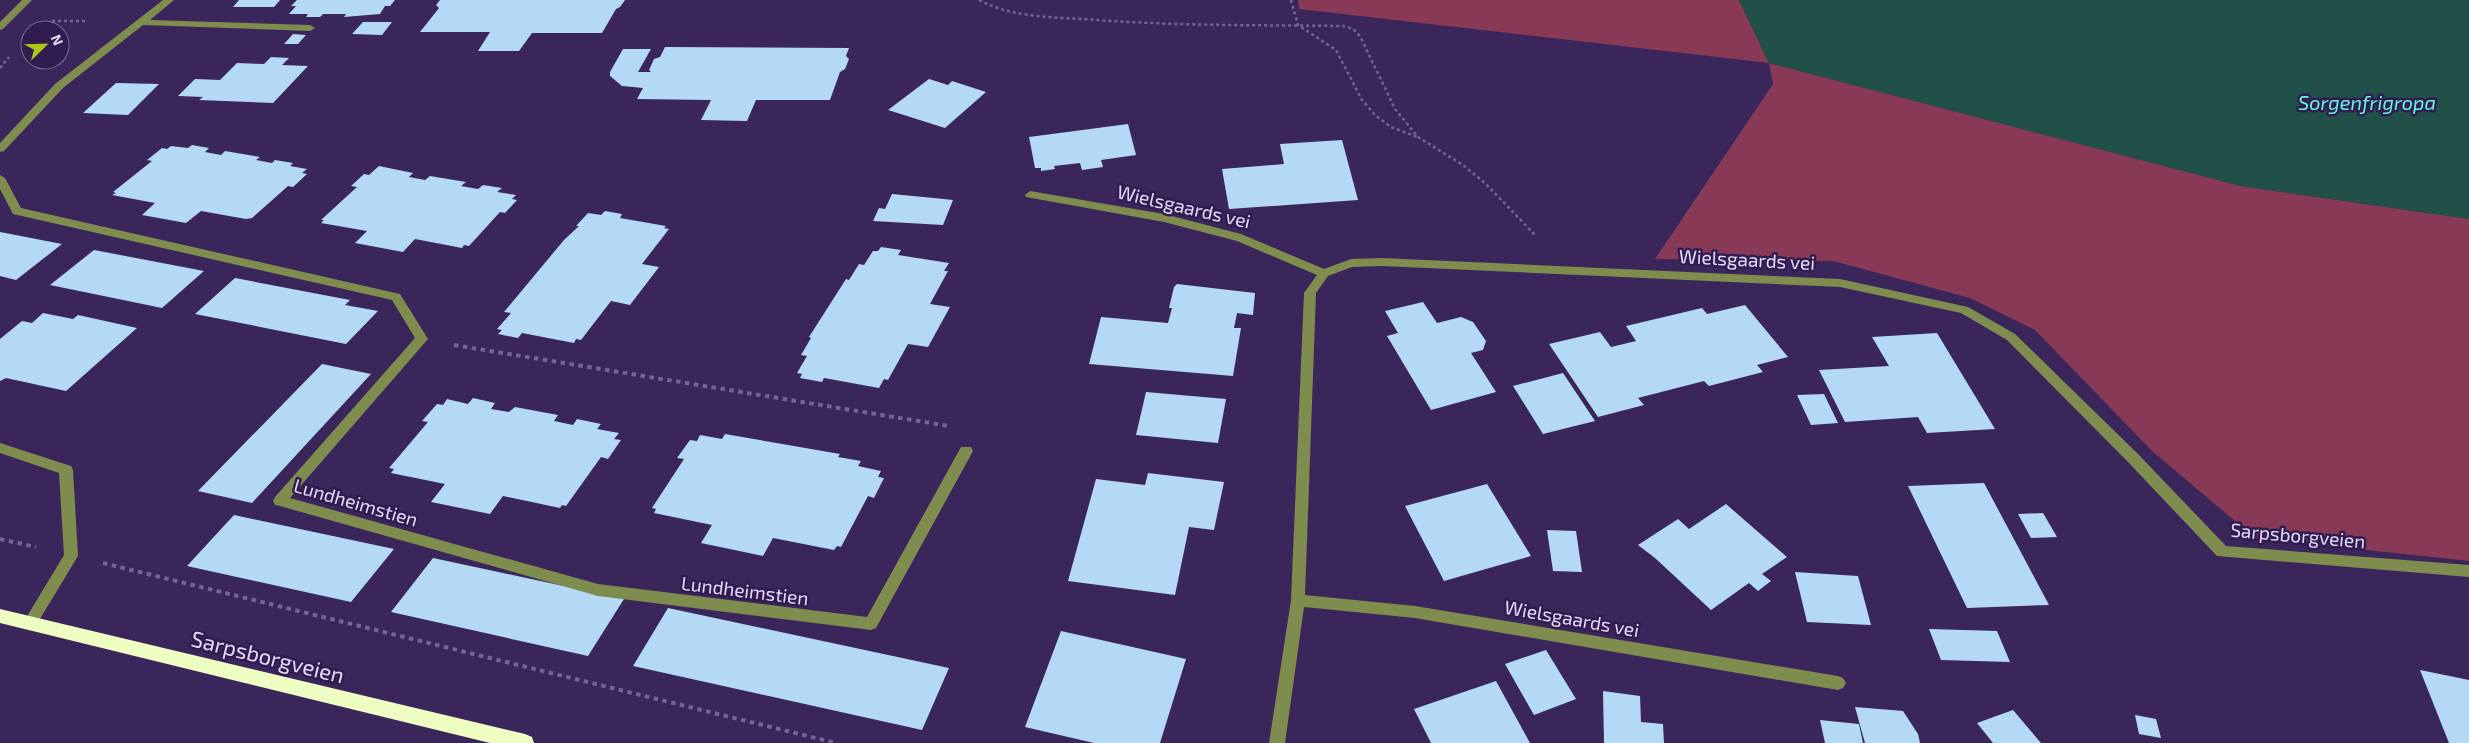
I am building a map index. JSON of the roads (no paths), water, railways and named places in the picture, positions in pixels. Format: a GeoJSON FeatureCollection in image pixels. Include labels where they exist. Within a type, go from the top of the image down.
{"type":"FeatureCollection","features":[{"type":"Feature","properties":{"kind":"highway","name":"Sarpsborgveien"},"geometry":{"type":"LineString","coordinates":[[0,616],[525,743]]}},
{"type":"Feature","properties":{"kind":"street"},"geometry":{"type":"LineString","coordinates":[[0,27],[27,0]]}},
{"type":"Feature","properties":{"kind":"street"},"geometry":{"type":"LineString","coordinates":[[0,149],[59,86],[138,22],[169,0]]}},
{"type":"Feature","properties":{"kind":"street"},"geometry":{"type":"LineString","coordinates":[[138,22],[310,28]]}},
{"type":"Feature","properties":{"kind":"street","name":"Lundheimstien"},"geometry":{"type":"LineString","coordinates":[[0,178],[17,211],[396,297],[422,340],[280,501],[598,590],[871,624],[966,451]]}},
{"type":"Feature","properties":{"kind":"street","name":"Wielsgaards vei"},"geometry":{"type":"LineString","coordinates":[[1030,195],[1164,218],[1241,238],[1324,273],[1351,263],[1382,262],[1840,283],[1964,310],[2011,337],[2133,458]]}},
{"type":"Feature","properties":{"kind":"street"},"geometry":{"type":"LineString","coordinates":[[1277,743],[1298,600],[1310,292],[1324,273]]}},
{"type":"Feature","properties":{"kind":"street"},"geometry":{"type":"LineString","coordinates":[[3,451],[66,470],[71,556],[30,623]]}},
{"type":"Feature","properties":{"kind":"street","name":"Sarpsborgveien"},"geometry":{"type":"LineString","coordinates":[[2133,458],[2222,552],[2469,571]]}},
{"type":"Feature","properties":{"kind":"street","name":"Wielsgaards vei"},"geometry":{"type":"LineString","coordinates":[[1298,600],[1415,612],[1838,683]]}},
{"type":"Feature","properties":{"kind":"water","name":"Sorgenfrigropa"},"geometry":{"type":"Polygon","coordinates":[[[1739,0],[2469,0],[2469,219],[2241,186],[1769,63],[1739,0]]]}}]}
